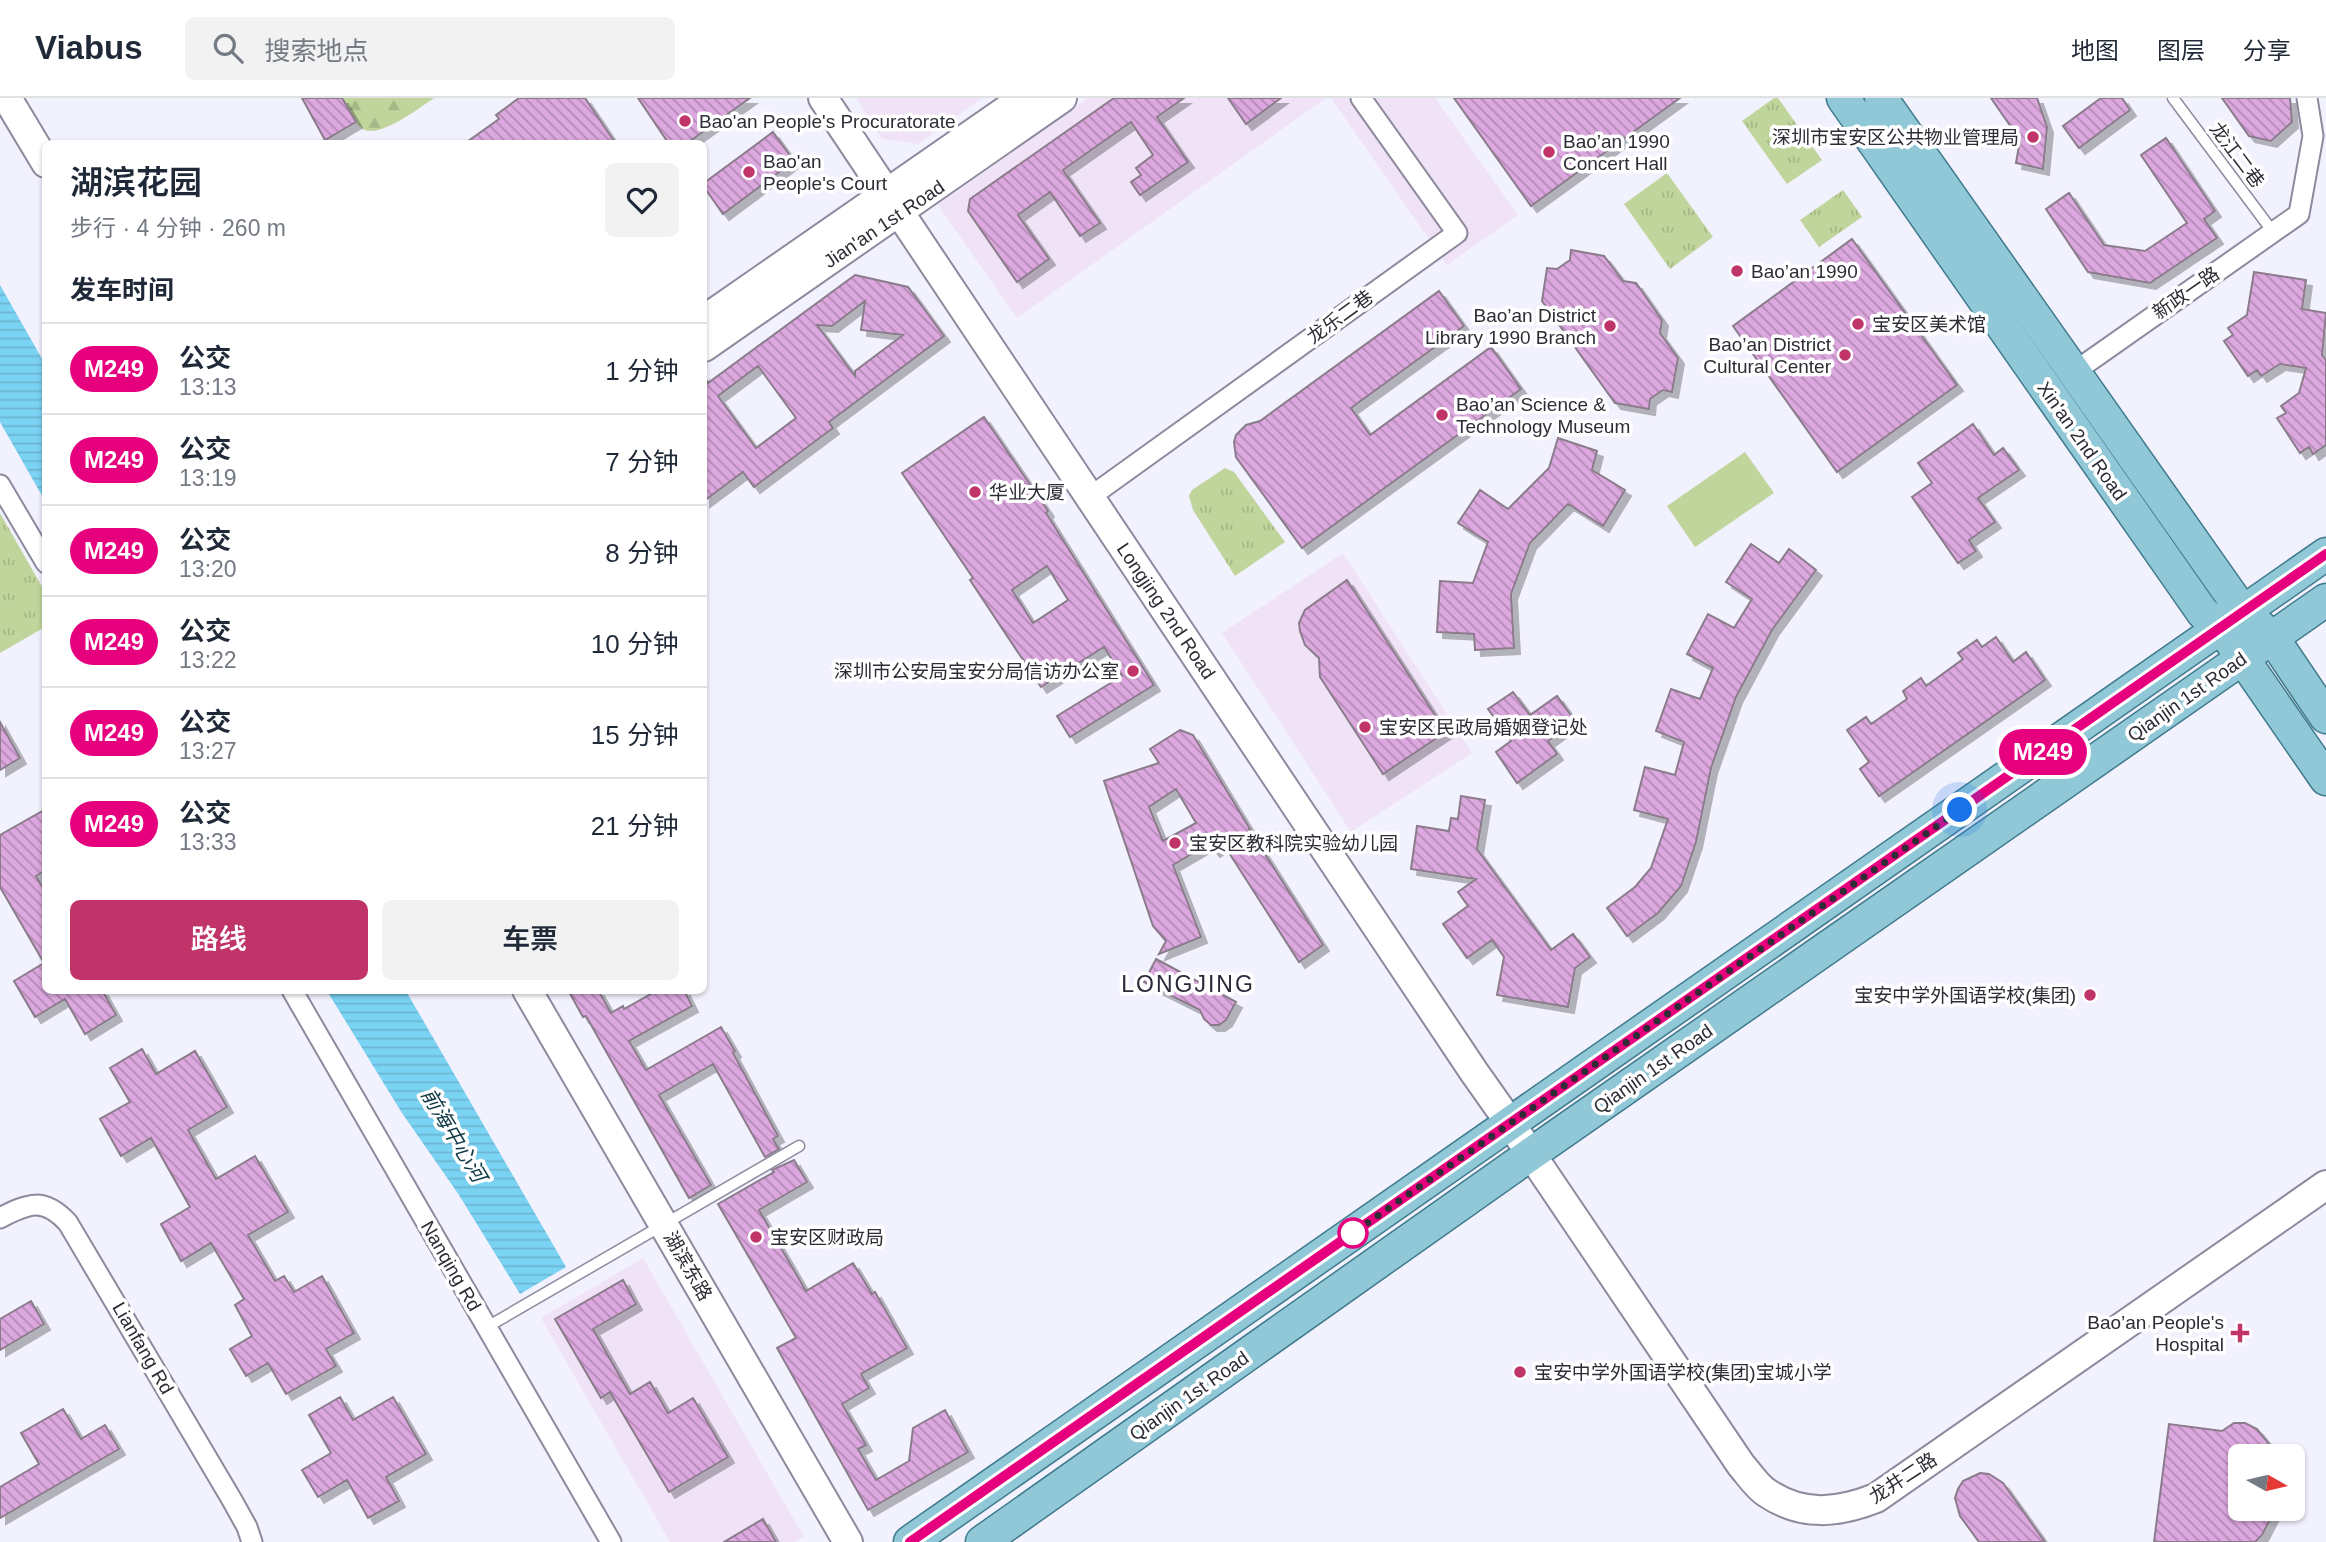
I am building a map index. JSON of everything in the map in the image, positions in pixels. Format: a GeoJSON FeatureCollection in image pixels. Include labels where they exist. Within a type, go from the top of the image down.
{"type":"FeatureCollection","features":[{"type":"Feature","properties":{"kind":"main road","name":"Xin'an 2nd Road"},"geometry":{"type":"LineString","coordinates":[[1843,98],[2203,614],[2232,620],[2272,637],[2326,717]]}},
{"type":"Feature","properties":{"kind":"main road","name":"Xin'an 2nd Road"},"geometry":{"type":"LineString","coordinates":[[1881,98],[2074,372],[2232,620],[2242,658],[2326,779]]}},
{"type":"Feature","properties":{"kind":"main road","name":"Qianjin 1st Road"},"geometry":{"type":"LineString","coordinates":[[910,1542],[2326,554]]}},
{"type":"Feature","properties":{"kind":"main road","name":"Qianjin 1st Road"},"geometry":{"type":"LineString","coordinates":[[982,1542],[1531,1154],[2326,600]]}},
{"type":"Feature","properties":{"kind":"street"},"geometry":{"type":"LineString","coordinates":[[8,98],[42,156]]}},
{"type":"Feature","properties":{"kind":"street","name":"Longjing 2nd Road"},"geometry":{"type":"LineString","coordinates":[[823,98],[1510,1123]]}},
{"type":"Feature","properties":{"kind":"street","name":"Jian'an 1st Road"},"geometry":{"type":"LineString","coordinates":[[707,345],[894,203],[1024,98]]}},
{"type":"Feature","properties":{"kind":"street","name":"Jian'an 1st Road"},"geometry":{"type":"LineString","coordinates":[[707,318],[1062,98]]}},
{"type":"Feature","properties":{"kind":"street","name":"龙乐二巷"},"geometry":{"type":"LineString","coordinates":[[1090,497],[1457,233],[1361,98]]}},
{"type":"Feature","properties":{"kind":"street","name":"新政一路"},"geometry":{"type":"LineString","coordinates":[[2074,372],[2299,214],[2313,136],[2306,98]]}},
{"type":"Feature","properties":{"kind":"street"},"geometry":{"type":"LineString","coordinates":[[0,485],[42,557]]}},
{"type":"Feature","properties":{"kind":"street","name":"Nanqing Rd"},"geometry":{"type":"LineString","coordinates":[[294,994],[611,1542]]}},
{"type":"Feature","properties":{"kind":"street","name":"湖滨东路"},"geometry":{"type":"LineString","coordinates":[[529,994],[848,1542]]}},
{"type":"Feature","properties":{"kind":"street","name":"龙井二路"},"geometry":{"type":"LineString","coordinates":[[1510,1123],[1741,1465],[1765,1492],[1794,1507],[1822,1511],[1851,1508],[1876,1498],[2326,1185]]}},
{"type":"Feature","properties":{"kind":"street","name":"Lianfang Rd"},"geometry":{"type":"LineString","coordinates":[[0,1218],[30,1204],[42,1205],[60,1214],[68,1223],[232,1500],[252,1542]]}},
{"type":"Feature","properties":{"kind":"lane","name":"龙江二巷"},"geometry":{"type":"LineString","coordinates":[[2173,98],[2273,232]]}},
{"type":"Feature","properties":{"kind":"lane"},"geometry":{"type":"LineString","coordinates":[[486,1327],[799,1146]]}},
{"type":"Feature","properties":{"kind":"shaded area"},"geometry":{"type":"Polygon","coordinates":[[[856,98],[982,98],[918,144],[882,139],[856,98]]]}},
{"type":"Feature","properties":{"kind":"shaded area"},"geometry":{"type":"Polygon","coordinates":[[[1088,98],[1326,98],[1017,318],[938,205],[1088,98]]]}},
{"type":"Feature","properties":{"kind":"shaded area"},"geometry":{"type":"Polygon","coordinates":[[[1331,98],[1435,98],[1518,215],[1447,265],[1331,98]]]}},
{"type":"Feature","properties":{"kind":"shaded area"},"geometry":{"type":"Polygon","coordinates":[[[1343,553],[1472,753],[1351,832],[1222,633],[1343,553]]]}},
{"type":"Feature","properties":{"kind":"shaded area"},"geometry":{"type":"Polygon","coordinates":[[[643,1258],[804,1537],[795,1542],[670,1542],[541,1318],[643,1258]]]}},
{"type":"Feature","properties":{"kind":"green space"},"geometry":{"type":"Polygon","coordinates":[[[342,98],[434,98],[401,120],[372,131],[365,130],[358,124],[342,98]]]}},
{"type":"Feature","properties":{"kind":"green space"},"geometry":{"type":"Polygon","coordinates":[[[1774,98],[1778,98],[1822,160],[1787,184],[1742,121],[1774,98]]]}},
{"type":"Feature","properties":{"kind":"green space"},"geometry":{"type":"Polygon","coordinates":[[[1667,173],[1713,237],[1670,269],[1624,204],[1667,173]]]}},
{"type":"Feature","properties":{"kind":"green space"},"geometry":{"type":"Polygon","coordinates":[[[1843,190],[1862,217],[1819,247],[1800,220],[1843,190]]]}},
{"type":"Feature","properties":{"kind":"green space"},"geometry":{"type":"Polygon","coordinates":[[[1745,452],[1774,493],[1695,547],[1667,506],[1745,452]]]}},
{"type":"Feature","properties":{"kind":"green space"},"geometry":{"type":"Polygon","coordinates":[[[1225,468],[1234,472],[1285,542],[1235,576],[1193,510],[1189,496],[1192,490],[1225,468]]]}},
{"type":"Feature","properties":{"kind":"green space"},"geometry":{"type":"Polygon","coordinates":[[[0,513],[42,587],[42,629],[0,653],[0,513]]]}},
{"type":"Feature","properties":{"kind":"water"},"geometry":{"type":"Polygon","coordinates":[[[0,285],[42,359],[42,496],[0,422],[0,285]]]}},
{"type":"Feature","properties":{"kind":"water","name":"前海中心河"},"geometry":{"type":"Polygon","coordinates":[[[329,994],[408,994],[566,1267],[520,1294],[459,1195],[402,1113],[329,994]]]}},
{"type":"Feature","properties":{"kind":"building"},"geometry":{"type":"Polygon","coordinates":[[[302,98],[342,98],[356,122],[325,140],[302,98]]]}},
{"type":"Feature","properties":{"kind":"building"},"geometry":{"type":"Polygon","coordinates":[[[519,98],[585,98],[613,140],[470,140],[499,119],[496,115],[519,98]]]}},
{"type":"Feature","properties":{"kind":"building","name":"Bao'an People's Procuratorate"},"geometry":{"type":"Polygon","coordinates":[[[638,98],[750,98],[692,140],[666,140],[638,98]]]}},
{"type":"Feature","properties":{"kind":"building"},"geometry":{"type":"Polygon","coordinates":[[[1114,98],[1184,98],[1157,117],[1188,162],[1140,195],[1131,182],[1141,175],[1136,168],[1153,155],[1131,122],[1063,170],[1100,223],[1080,236],[1050,192],[1018,215],[1049,259],[1017,282],[968,211],[970,199],[1114,98]]]}},
{"type":"Feature","properties":{"kind":"building"},"geometry":{"type":"Polygon","coordinates":[[[1228,98],[1281,98],[1246,124],[1228,98]]]}},
{"type":"Feature","properties":{"kind":"building","name":"Bao’an 1990 Concert Hall"},"geometry":{"type":"Polygon","coordinates":[[[1454,98],[1680,98],[1531,206],[1454,98]]]}},
{"type":"Feature","properties":{"kind":"building","name":"深圳市宝安区公共物业管理局"},"geometry":{"type":"Polygon","coordinates":[[[1991,98],[2037,98],[2047,127],[2043,169],[2016,163],[2020,140],[1991,98]]]}},
{"type":"Feature","properties":{"kind":"building"},"geometry":{"type":"Polygon","coordinates":[[[2101,98],[2122,98],[2130,110],[2079,148],[2063,126],[2101,98]]]}},
{"type":"Feature","properties":{"kind":"building"},"geometry":{"type":"Polygon","coordinates":[[[2222,98],[2290,98],[2292,122],[2271,141],[2249,136],[2222,98]]]}},
{"type":"Feature","properties":{"kind":"building","name":"Bao'an People's Court"},"geometry":{"type":"Polygon","coordinates":[[[773,132],[794,161],[723,214],[707,191],[707,181],[773,132]]]}},
{"type":"Feature","properties":{"kind":"building"},"geometry":{"type":"Polygon","coordinates":[[[2166,138],[2215,211],[2204,219],[2217,238],[2150,283],[2088,272],[2046,209],[2069,193],[2104,245],[2145,251],[2187,223],[2141,155],[2166,138]]]}},
{"type":"Feature","properties":{"kind":"building","name":"Bao’an District Cultural Center"},"geometry":{"type":"Polygon","coordinates":[[[1852,239],[1957,385],[1837,472],[1733,326],[1852,239]]]}},
{"type":"Feature","properties":{"kind":"building","name":"Bao’an District Library 1990 Branch"},"geometry":{"type":"Polygon","coordinates":[[[1571,250],[1604,256],[1623,281],[1636,283],[1662,320],[1660,333],[1678,358],[1672,392],[1663,390],[1650,399],[1649,409],[1615,403],[1542,301],[1547,268],[1557,269],[1570,260],[1571,250]]]}},
{"type":"Feature","properties":{"kind":"building"},"geometry":{"type":"Polygon","coordinates":[[[2254,272],[2306,280],[2302,309],[2326,313],[2322,355],[2326,360],[2326,445],[2313,454],[2309,447],[2300,453],[2277,418],[2286,413],[2281,406],[2299,393],[2306,368],[2280,364],[2261,376],[2257,370],[2248,376],[2224,341],[2233,335],[2228,328],[2247,315],[2254,272]]]}},
{"type":"Feature","properties":{"kind":"building"},"geometry":{"type":"Polygon","coordinates":[[[855,275],[908,287],[944,336],[829,422],[833,428],[754,487],[743,472],[707,499],[707,381],[855,275]],[[865,301],[832,326],[817,325],[855,376],[855,371],[903,335],[861,330],[865,301]],[[758,366],[718,396],[756,448],[796,418],[758,366]]]}},
{"type":"Feature","properties":{"kind":"building","name":"Bao’an Science & Technology Museum"},"geometry":{"type":"Polygon","coordinates":[[[1439,291],[1464,326],[1351,408],[1370,435],[1491,347],[1521,389],[1302,548],[1236,457],[1236,435],[1246,425],[1260,421],[1439,291]]]}},
{"type":"Feature","properties":{"kind":"building"},"geometry":{"type":"Polygon","coordinates":[[[984,417],[1048,511],[1046,513],[1154,685],[1070,737],[1057,716],[1122,676],[1104,647],[1041,687],[970,580],[973,578],[902,473],[984,417]],[[1047,566],[1012,590],[1033,623],[1068,600],[1047,566]]]}},
{"type":"Feature","properties":{"kind":"building"},"geometry":{"type":"Polygon","coordinates":[[[1973,424],[1994,455],[2003,448],[2019,470],[1978,498],[1995,522],[1969,540],[1976,551],[1958,563],[1912,497],[1932,483],[1918,463],[1973,424]]]}},
{"type":"Feature","properties":{"kind":"building"},"geometry":{"type":"Polygon","coordinates":[[[1558,438],[1597,451],[1592,470],[1625,490],[1603,526],[1568,504],[1530,543],[1511,594],[1514,648],[1475,650],[1474,634],[1437,632],[1440,581],[1473,583],[1488,542],[1458,523],[1480,490],[1508,509],[1549,468],[1558,438]]]}},
{"type":"Feature","properties":{"kind":"building"},"geometry":{"type":"Polygon","coordinates":[[[1751,544],[1779,563],[1789,549],[1816,570],[1772,630],[1736,697],[1711,768],[1696,842],[1681,886],[1658,913],[1627,936],[1607,908],[1635,887],[1651,868],[1668,819],[1634,810],[1645,767],[1675,775],[1684,742],[1656,731],[1671,689],[1700,699],[1713,668],[1687,654],[1708,614],[1734,628],[1752,599],[1726,582],[1751,544]]]}},
{"type":"Feature","properties":{"kind":"building"},"geometry":{"type":"Polygon","coordinates":[[[1347,580],[1446,732],[1383,774],[1320,677],[1319,658],[1305,645],[1300,631],[1299,623],[1305,610],[1347,580]]]}},
{"type":"Feature","properties":{"kind":"building"},"geometry":{"type":"Polygon","coordinates":[[[1996,637],[2013,662],[2026,652],[2045,680],[1879,796],[1860,769],[1869,762],[1847,730],[1866,717],[1871,724],[1907,699],[1903,691],[1921,678],[1926,686],[1963,659],[1958,653],[1977,640],[1982,647],[1996,637]]]}},
{"type":"Feature","properties":{"kind":"building"},"geometry":{"type":"Polygon","coordinates":[[[1513,692],[1530,715],[1557,696],[1575,721],[1548,741],[1557,754],[1517,783],[1496,752],[1511,741],[1488,709],[1513,692]]]}},
{"type":"Feature","properties":{"kind":"building"},"geometry":{"type":"Polygon","coordinates":[[[0,722],[20,758],[0,770],[0,722]]]}},
{"type":"Feature","properties":{"kind":"building"},"geometry":{"type":"Polygon","coordinates":[[[1180,730],[1193,735],[1323,945],[1299,962],[1224,845],[1214,851],[1209,844],[1173,865],[1201,937],[1159,954],[1166,941],[1153,926],[1104,781],[1159,763],[1150,749],[1180,730]],[[1176,789],[1149,807],[1163,841],[1196,823],[1176,789]]]}},
{"type":"Feature","properties":{"kind":"building"},"geometry":{"type":"Polygon","coordinates":[[[1461,796],[1485,800],[1477,849],[1551,950],[1573,934],[1590,957],[1575,968],[1568,1007],[1497,995],[1504,957],[1492,940],[1467,958],[1443,924],[1468,906],[1458,892],[1476,879],[1411,869],[1417,826],[1449,831],[1451,818],[1458,819],[1461,796]]]}},
{"type":"Feature","properties":{"kind":"building"},"geometry":{"type":"Polygon","coordinates":[[[42,811],[42,872],[36,876],[42,886],[42,960],[0,887],[0,835],[42,811]]]}},
{"type":"Feature","properties":{"kind":"building"},"geometry":{"type":"Polygon","coordinates":[[[1156,959],[1236,1002],[1226,1020],[1219,1025],[1211,1025],[1200,1010],[1144,982],[1156,959]]]}},
{"type":"Feature","properties":{"kind":"building"},"geometry":{"type":"Polygon","coordinates":[[[42,964],[42,994],[104,994],[116,1015],[85,1034],[65,999],[35,1017],[14,981],[42,964]]]}},
{"type":"Feature","properties":{"kind":"building"},"geometry":{"type":"Polygon","coordinates":[[[570,994],[600,994],[611,1013],[651,994],[686,994],[692,1006],[629,1041],[646,1070],[721,1027],[778,1136],[773,1139],[779,1149],[765,1157],[713,1064],[659,1095],[711,1185],[689,1198],[586,1016],[583,1017],[570,994]]]}},
{"type":"Feature","properties":{"kind":"building"},"geometry":{"type":"Polygon","coordinates":[[[142,1049],[156,1074],[195,1051],[227,1107],[188,1130],[216,1179],[255,1156],[288,1212],[248,1235],[275,1281],[284,1276],[294,1292],[322,1276],[354,1333],[326,1349],[336,1366],[286,1394],[268,1363],[246,1376],[230,1349],[252,1336],[235,1305],[244,1299],[211,1243],[181,1261],[161,1224],[190,1207],[151,1138],[121,1156],[100,1119],[130,1102],[110,1068],[142,1049]]]}},
{"type":"Feature","properties":{"kind":"building"},"geometry":{"type":"Polygon","coordinates":[[[794,1160],[807,1182],[759,1210],[806,1291],[853,1263],[872,1294],[875,1292],[907,1348],[861,1374],[869,1388],[842,1404],[866,1445],[858,1449],[876,1480],[909,1461],[913,1428],[945,1410],[968,1452],[868,1510],[777,1348],[796,1338],[718,1204],[774,1172],[772,1170],[794,1160]]]}},
{"type":"Feature","properties":{"kind":"building"},"geometry":{"type":"Polygon","coordinates":[[[623,1280],[636,1304],[593,1329],[630,1394],[650,1382],[668,1413],[693,1398],[728,1457],[669,1492],[610,1392],[601,1398],[555,1319],[623,1280]]]}},
{"type":"Feature","properties":{"kind":"building"},"geometry":{"type":"Polygon","coordinates":[[[31,1301],[44,1324],[0,1350],[0,1319],[31,1301]]]}},
{"type":"Feature","properties":{"kind":"building"},"geometry":{"type":"Polygon","coordinates":[[[340,1397],[353,1420],[393,1397],[426,1454],[386,1477],[399,1501],[368,1518],[347,1480],[318,1497],[302,1470],[331,1453],[309,1415],[340,1397]]]}},
{"type":"Feature","properties":{"kind":"building"},"geometry":{"type":"Polygon","coordinates":[[[63,1409],[81,1439],[105,1425],[119,1449],[0,1518],[0,1487],[39,1464],[21,1433],[63,1409]]]}},
{"type":"Feature","properties":{"kind":"building"},"geometry":{"type":"Polygon","coordinates":[[[2234,1423],[2245,1423],[2257,1429],[2269,1444],[2228,1444],[2228,1521],[2269,1521],[2262,1535],[2255,1542],[2154,1542],[2169,1424],[2222,1431],[2234,1423]]]}},
{"type":"Feature","properties":{"kind":"building"},"geometry":{"type":"Polygon","coordinates":[[[1980,1473],[1989,1474],[2003,1483],[2045,1542],[1979,1542],[1960,1516],[1955,1498],[1963,1481],[1980,1473]]]}},
{"type":"Feature","properties":{"kind":"building"},"geometry":{"type":"Polygon","coordinates":[[[763,1519],[776,1542],[724,1542],[763,1519]]]}},
{"type":"Feature","properties":{"kind":"bus line","name":"M249"},"geometry":{"type":"LineString","coordinates":[[910,1542],[2326,554]]}},
{"type":"Feature","properties":{"kind":"place","name":"Bao'an People's Procuratorate"},"geometry":{"type":"Point","coordinates":[685,121]}},
{"type":"Feature","properties":{"kind":"place","name":"深圳市宝安区公共物业管理局"},"geometry":{"type":"Point","coordinates":[2033,137]}},
{"type":"Feature","properties":{"kind":"place","name":"Bao’an 1990 Concert Hall"},"geometry":{"type":"Point","coordinates":[1549,152]}},
{"type":"Feature","properties":{"kind":"place","name":"Bao'an People's Court"},"geometry":{"type":"Point","coordinates":[749,172]}},
{"type":"Feature","properties":{"kind":"place","name":"Bao’an 1990"},"geometry":{"type":"Point","coordinates":[1737,271]}},
{"type":"Feature","properties":{"kind":"place","name":"宝安区美术馆"},"geometry":{"type":"Point","coordinates":[1858,324]}},
{"type":"Feature","properties":{"kind":"place","name":"Bao’an District Library 1990 Branch"},"geometry":{"type":"Point","coordinates":[1610,326]}},
{"type":"Feature","properties":{"kind":"place","name":"Bao’an District Cultural Center"},"geometry":{"type":"Point","coordinates":[1845,355]}},
{"type":"Feature","properties":{"kind":"place","name":"Bao’an Science & Technology Museum"},"geometry":{"type":"Point","coordinates":[1442,415]}},
{"type":"Feature","properties":{"kind":"place","name":"华业大厦"},"geometry":{"type":"Point","coordinates":[975,492]}},
{"type":"Feature","properties":{"kind":"place","name":"深圳市公安局宝安分局信访办公室"},"geometry":{"type":"Point","coordinates":[1133,671]}},
{"type":"Feature","properties":{"kind":"place","name":"宝安区民政局婚姻登记处"},"geometry":{"type":"Point","coordinates":[1365,727]}},
{"type":"Feature","properties":{"kind":"place","name":"宝安区教科院实验幼儿园"},"geometry":{"type":"Point","coordinates":[1175,843]}},
{"type":"Feature","properties":{"kind":"place","name":"宝安中学外国语学校(集团)"},"geometry":{"type":"Point","coordinates":[2090,995]}},
{"type":"Feature","properties":{"kind":"place","name":"宝安区财政局"},"geometry":{"type":"Point","coordinates":[756,1237]}},
{"type":"Feature","properties":{"kind":"place","name":"Bao’an People's Hospital"},"geometry":{"type":"Point","coordinates":[2240,1333]}},
{"type":"Feature","properties":{"kind":"place","name":"宝安中学外国语学校(集团)宝城小学"},"geometry":{"type":"Point","coordinates":[1520,1372]}},
{"type":"Feature","properties":{"kind":"district","name":"LONGJING"},"geometry":{"type":"Point","coordinates":[1188,984]}},
{"type":"Feature","properties":{"kind":"route"},"geometry":{"type":"LineString","coordinates":[[1353,1233],[1350,1235],[1960,810]]}}]}
